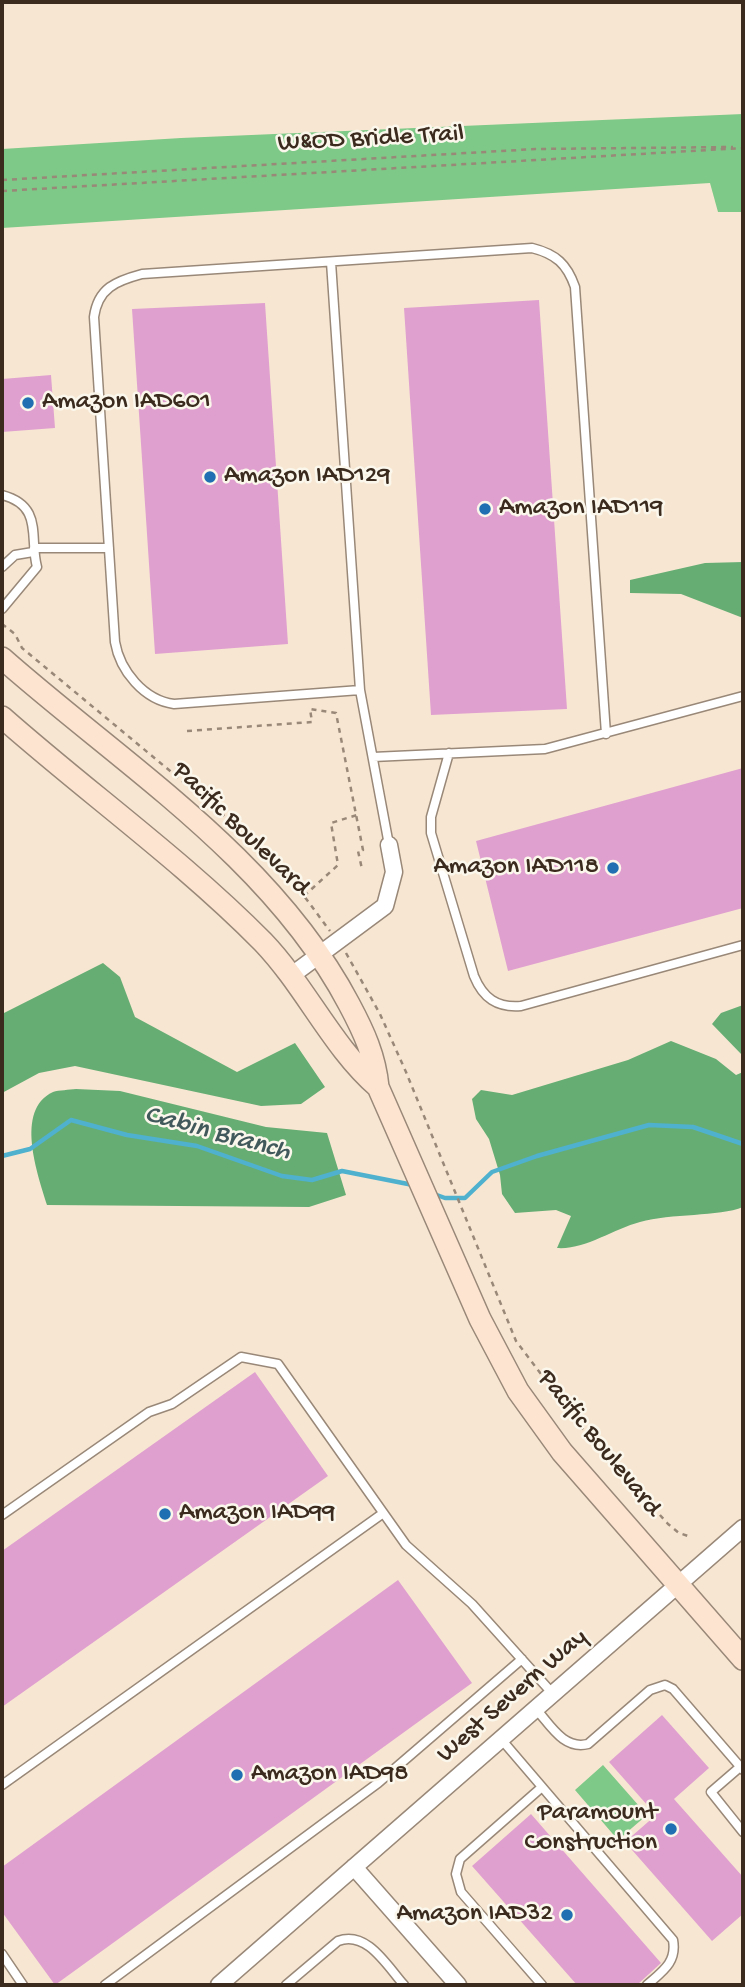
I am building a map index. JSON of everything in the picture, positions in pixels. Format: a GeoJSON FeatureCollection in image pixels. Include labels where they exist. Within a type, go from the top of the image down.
{"type":"FeatureCollection","features":[{"type":"Feature","properties":{"kind":"main road","name":"Pacific Boulevard"},"geometry":{"type":"LineString","coordinates":[[2,657],[161,791],[246,868],[282,905],[321,956],[376,1059],[378,1087],[480,1319],[518,1391],[550,1437],[743,1659]]}},
{"type":"Feature","properties":{"kind":"main road","name":"Pacific Boulevard"},"geometry":{"type":"LineString","coordinates":[[2,717],[227,906],[292,975],[359,1070],[378,1087]]}},
{"type":"Feature","properties":{"kind":"street"},"geometry":{"type":"LineString","coordinates":[[292,975],[385,906],[394,872],[389,845]]}},
{"type":"Feature","properties":{"kind":"street","name":"West Severn Way"},"geometry":{"type":"LineString","coordinates":[[219,1985],[743,1528]]}},
{"type":"Feature","properties":{"kind":"street"},"geometry":{"type":"LineString","coordinates":[[355,1867],[458,1985]]}},
{"type":"Feature","properties":{"kind":"lane"},"geometry":{"type":"LineString","coordinates":[[360,690],[189,704],[163,703],[121,666],[115,642],[94,317],[103,293],[118,281],[142,274],[532,247],[549,252],[570,272],[575,287],[606,734]]}},
{"type":"Feature","properties":{"kind":"lane"},"geometry":{"type":"LineString","coordinates":[[331,262],[360,690],[389,845]]}},
{"type":"Feature","properties":{"kind":"lane"},"geometry":{"type":"LineString","coordinates":[[2,495],[20,504],[31,517],[37,567],[2,609]]}},
{"type":"Feature","properties":{"kind":"lane"},"geometry":{"type":"LineString","coordinates":[[2,567],[15,555],[33,550],[109,548]]}},
{"type":"Feature","properties":{"kind":"lane"},"geometry":{"type":"LineString","coordinates":[[373,757],[545,749],[743,696]]}},
{"type":"Feature","properties":{"kind":"lane"},"geometry":{"type":"LineString","coordinates":[[449,753],[431,817],[431,834],[479,988],[499,1005],[521,1006],[743,945]]}},
{"type":"Feature","properties":{"kind":"lane"},"geometry":{"type":"LineString","coordinates":[[2,1515],[140,1418],[172,1405],[241,1357],[278,1364],[406,1545],[472,1604],[553,1694]]}},
{"type":"Feature","properties":{"kind":"lane"},"geometry":{"type":"LineString","coordinates":[[2,1785],[382,1514]]}},
{"type":"Feature","properties":{"kind":"lane"},"geometry":{"type":"LineString","coordinates":[[105,1985],[378,1783],[522,1658]]}},
{"type":"Feature","properties":{"kind":"lane"},"geometry":{"type":"LineString","coordinates":[[536,1709],[567,1743],[575,1747],[588,1744],[650,1690],[665,1685],[673,1689],[742,1769],[711,1792],[743,1832]]}},
{"type":"Feature","properties":{"kind":"lane"},"geometry":{"type":"LineString","coordinates":[[501,1739],[673,1940],[676,1952],[669,1966],[648,1985]]}},
{"type":"Feature","properties":{"kind":"lane"},"geometry":{"type":"LineString","coordinates":[[542,1787],[460,1859],[456,1874],[461,1892],[542,1985]]}},
{"type":"Feature","properties":{"kind":"lane"},"geometry":{"type":"LineString","coordinates":[[286,1985],[338,1941],[347,1938],[365,1941],[404,1985]]}},
{"type":"Feature","properties":{"kind":"lane"},"geometry":{"type":"LineString","coordinates":[[2,1954],[23,1985]]}},
{"type":"Feature","properties":{"kind":"path","name":"W&OD Bridle Trail"},"geometry":{"type":"LineString","coordinates":[[2,180],[536,149],[743,148]]}},
{"type":"Feature","properties":{"kind":"path"},"geometry":{"type":"LineString","coordinates":[[2,191],[743,148]]}},
{"type":"Feature","properties":{"kind":"path"},"geometry":{"type":"LineString","coordinates":[[187,732],[312,722],[310,709],[336,713],[363,850],[358,851],[362,869]]}},
{"type":"Feature","properties":{"kind":"path"},"geometry":{"type":"LineString","coordinates":[[304,896],[338,866],[331,823],[357,815]]}},
{"type":"Feature","properties":{"kind":"path"},"geometry":{"type":"LineString","coordinates":[[436,1150],[506,1324],[529,1360],[582,1428],[668,1524],[679,1533],[691,1536]]}},
{"type":"Feature","properties":{"kind":"green space"},"geometry":{"type":"Polygon","coordinates":[[[743,114],[743,212],[718,212],[710,183],[2,228],[2,149],[181,138],[743,114]]]}},
{"type":"Feature","properties":{"kind":"green space"},"geometry":{"type":"Polygon","coordinates":[[[743,562],[743,618],[681,594],[630,593],[630,580],[705,563],[743,562]]]}},
{"type":"Feature","properties":{"kind":"green space"},"geometry":{"type":"Polygon","coordinates":[[[103,963],[120,977],[135,1017],[237,1072],[295,1043],[325,1087],[301,1104],[261,1106],[75,1066],[39,1073],[2,1093],[2,1014],[103,963]]]}},
{"type":"Feature","properties":{"kind":"green space"},"geometry":{"type":"Polygon","coordinates":[[[743,1005],[743,1056],[712,1024],[721,1013],[743,1005]]]}},
{"type":"Feature","properties":{"kind":"green space"},"geometry":{"type":"Polygon","coordinates":[[[671,1041],[716,1059],[736,1075],[743,1072],[743,1207],[652,1219],[578,1246],[557,1248],[571,1216],[556,1210],[515,1213],[502,1194],[500,1175],[489,1139],[476,1119],[472,1099],[481,1090],[512,1095],[628,1060],[671,1041]]]}},
{"type":"Feature","properties":{"kind":"green space"},"geometry":{"type":"Polygon","coordinates":[[[76,1089],[120,1091],[266,1127],[327,1133],[346,1195],[309,1207],[47,1205],[32,1144],[34,1113],[41,1101],[53,1092],[76,1089]]]}},
{"type":"Feature","properties":{"kind":"green space"},"geometry":{"type":"Polygon","coordinates":[[[603,1765],[647,1815],[618,1840],[575,1790],[603,1765]]]}},
{"type":"Feature","properties":{"kind":"building","name":"Amazon IAD119"},"geometry":{"type":"Polygon","coordinates":[[[539,300],[567,709],[431,715],[404,308],[539,300]]]}},
{"type":"Feature","properties":{"kind":"building","name":"Amazon IAD129"},"geometry":{"type":"Polygon","coordinates":[[[265,303],[288,644],[155,654],[132,309],[265,303]]]}},
{"type":"Feature","properties":{"kind":"building","name":"Amazon IAD601"},"geometry":{"type":"Polygon","coordinates":[[[51,375],[55,428],[2,432],[2,379],[51,375]]]}},
{"type":"Feature","properties":{"kind":"building","name":"Amazon IAD118"},"geometry":{"type":"Polygon","coordinates":[[[743,768],[743,908],[508,971],[476,841],[743,768]]]}},
{"type":"Feature","properties":{"kind":"building","name":"Amazon IAD99"},"geometry":{"type":"Polygon","coordinates":[[[255,1372],[328,1476],[2,1707],[2,1551],[255,1372]]]}},
{"type":"Feature","properties":{"kind":"building","name":"Amazon IAD98"},"geometry":{"type":"Polygon","coordinates":[[[398,1580],[472,1683],[55,1985],[2,1912],[2,1867],[398,1580]]]}},
{"type":"Feature","properties":{"kind":"building","name":"Paramount Construction"},"geometry":{"type":"Polygon","coordinates":[[[662,1715],[709,1768],[674,1799],[743,1877],[743,1914],[712,1941],[625,1842],[656,1815],[609,1762],[662,1715]]]}},
{"type":"Feature","properties":{"kind":"building","name":"Amazon IAD32"},"geometry":{"type":"Polygon","coordinates":[[[531,1814],[661,1963],[637,1985],[577,1985],[472,1866],[531,1814]]]}},
{"type":"Feature","properties":{"kind":"waterway","name":"Cabin Branch"},"geometry":{"type":"LineString","coordinates":[[2,1156],[30,1149],[71,1120],[127,1135],[197,1146],[282,1176],[312,1180],[342,1171],[413,1185]]}},
{"type":"Feature","properties":{"kind":"waterway","name":"Cabin Branch"},"geometry":{"type":"LineString","coordinates":[[434,1194],[445,1198],[465,1198],[492,1172],[537,1156],[649,1125],[693,1127],[743,1144]]}},
{"type":"Feature","properties":{"kind":"place","name":"Amazon IAD601"},"geometry":{"type":"Point","coordinates":[28,403]}},
{"type":"Feature","properties":{"kind":"place","name":"Amazon IAD129"},"geometry":{"type":"Point","coordinates":[210,477]}},
{"type":"Feature","properties":{"kind":"place","name":"Amazon IAD119"},"geometry":{"type":"Point","coordinates":[485,509]}},
{"type":"Feature","properties":{"kind":"place","name":"Amazon IAD118"},"geometry":{"type":"Point","coordinates":[613,868]}},
{"type":"Feature","properties":{"kind":"place","name":"Amazon IAD99"},"geometry":{"type":"Point","coordinates":[165,1514]}},
{"type":"Feature","properties":{"kind":"place","name":"Amazon IAD98"},"geometry":{"type":"Point","coordinates":[237,1775]}},
{"type":"Feature","properties":{"kind":"place","name":"Paramount Construction"},"geometry":{"type":"Point","coordinates":[671,1829]}},
{"type":"Feature","properties":{"kind":"place","name":"Amazon IAD32"},"geometry":{"type":"Point","coordinates":[567,1915]}}]}
